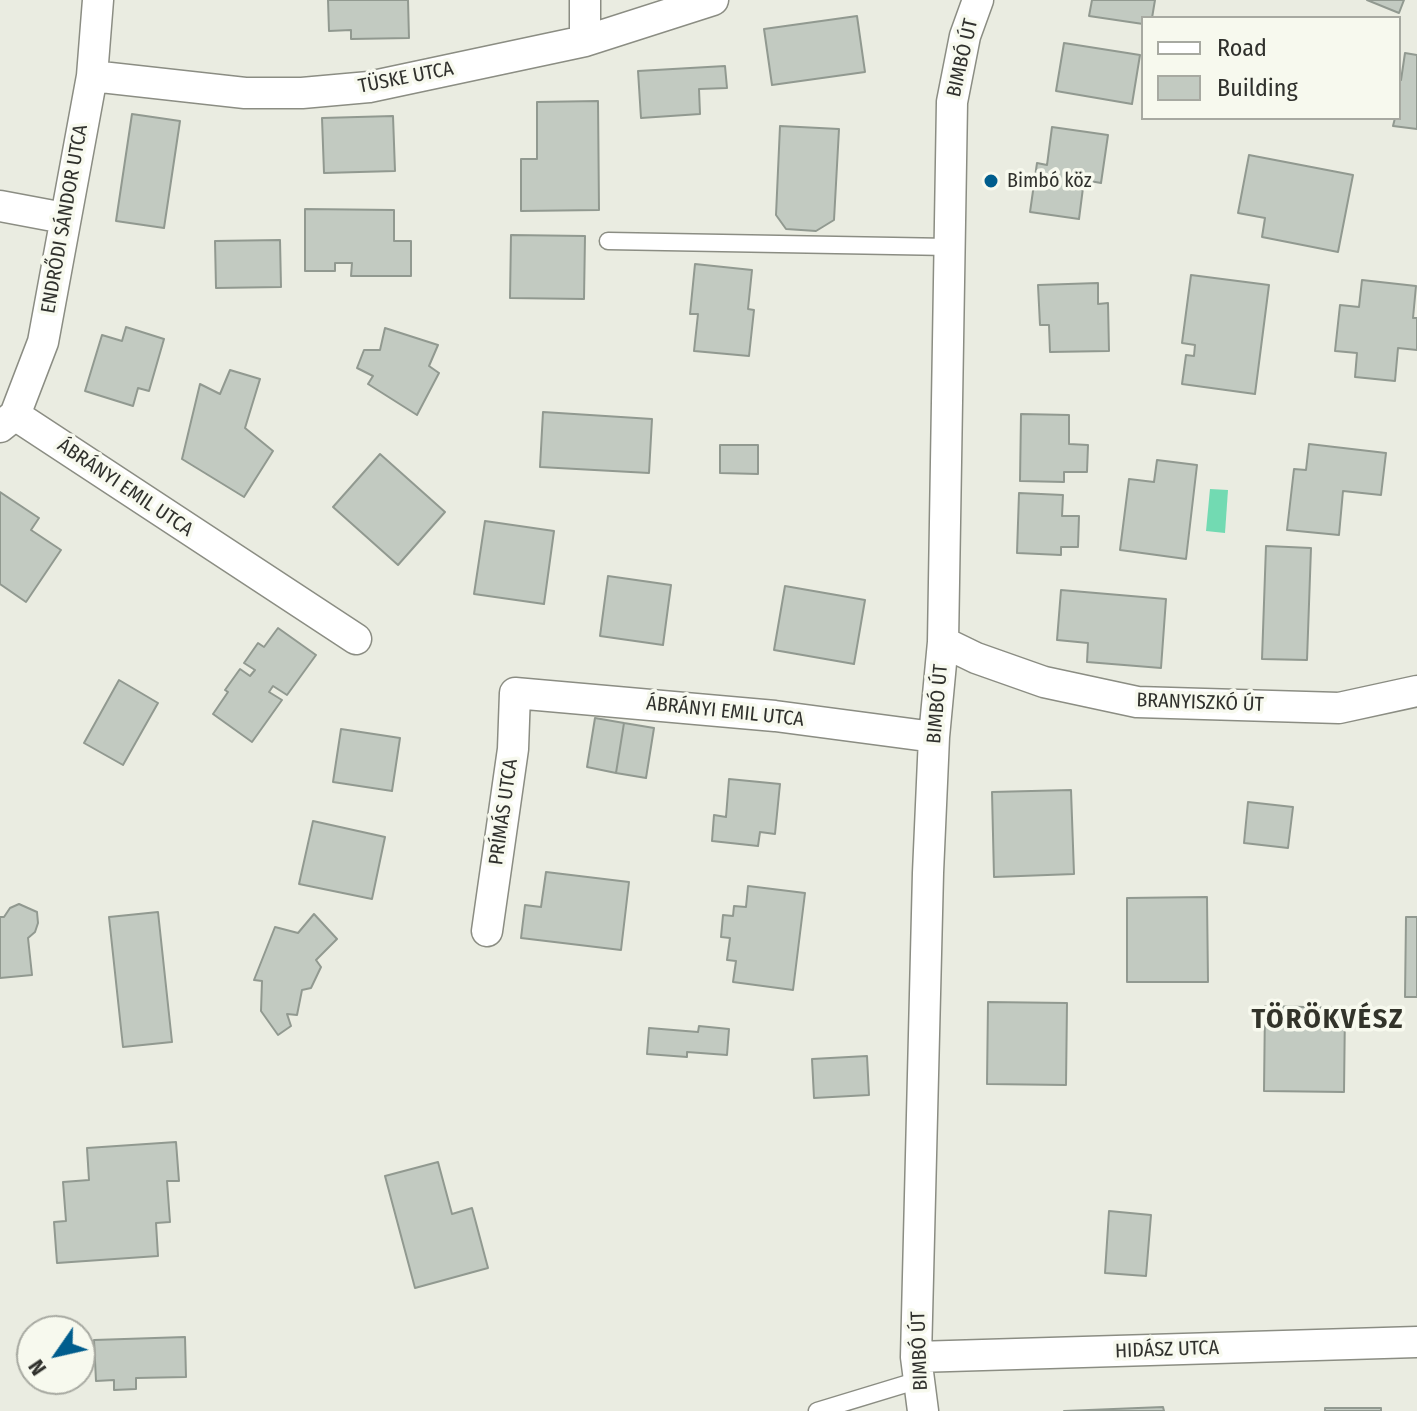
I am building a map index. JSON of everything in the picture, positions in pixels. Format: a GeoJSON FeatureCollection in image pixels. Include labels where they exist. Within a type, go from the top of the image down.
{"type":"FeatureCollection","features":[{"type":"Feature","properties":{"kind":"street","name":"ENDRŐDI SÁNDOR UTCA"},"geometry":{"type":"LineString","coordinates":[[8,421],[43,342],[92,76],[98,0]]}},
{"type":"Feature","properties":{"kind":"street"},"geometry":{"type":"LineString","coordinates":[[585,0],[585,41]]}},
{"type":"Feature","properties":{"kind":"street","name":"TÜSKE UTCA"},"geometry":{"type":"LineString","coordinates":[[92,76],[245,93],[302,93],[369,87],[585,41],[713,0]]}},
{"type":"Feature","properties":{"kind":"street","name":"BIMBÓ ÚT"},"geometry":{"type":"LineString","coordinates":[[923,1411],[918,1368],[928,873],[934,737],[943,642],[952,102],[965,36],[978,0]]}},
{"type":"Feature","properties":{"kind":"street"},"geometry":{"type":"LineString","coordinates":[[0,206],[64,218]]}},
{"type":"Feature","properties":{"kind":"street","name":"ÁBRÁNYI EMIL UTCA"},"geometry":{"type":"LineString","coordinates":[[8,421],[356,639]]}},
{"type":"Feature","properties":{"kind":"street","name":"BRANYISZKÓ ÚT"},"geometry":{"type":"LineString","coordinates":[[943,642],[976,658],[1044,682],[1137,702],[1339,708],[1416,686]]}},
{"type":"Feature","properties":{"kind":"street","name":"ÁBRÁNYI EMIL UTCA"},"geometry":{"type":"LineString","coordinates":[[515,693],[775,716],[934,737]]}},
{"type":"Feature","properties":{"kind":"street","name":"PRÍMÁS UTCA"},"geometry":{"type":"LineString","coordinates":[[487,931],[513,749],[515,693]]}},
{"type":"Feature","properties":{"kind":"street","name":"HIDÁSZ UTCA"},"geometry":{"type":"LineString","coordinates":[[918,1368],[1417,1342]]}},
{"type":"Feature","properties":{"kind":"lane"},"geometry":{"type":"LineString","coordinates":[[608,241],[950,247]]}},
{"type":"Feature","properties":{"kind":"lane"},"geometry":{"type":"LineString","coordinates":[[817,1411],[918,1368]]}},
{"type":"Feature","properties":{"kind":"shaded area"},"geometry":{"type":"Polygon","coordinates":[[[1210,489],[1228,490],[1225,533],[1206,531],[1210,489]]]}},
{"type":"Feature","properties":{"kind":"building"},"geometry":{"type":"Polygon","coordinates":[[[328,0],[408,0],[409,38],[351,39],[351,30],[329,31],[328,0]]]}},
{"type":"Feature","properties":{"kind":"building"},"geometry":{"type":"Polygon","coordinates":[[[1092,0],[1155,0],[1152,16],[1141,16],[1141,24],[1089,16],[1092,0]]]}},
{"type":"Feature","properties":{"kind":"building"},"geometry":{"type":"Polygon","coordinates":[[[1367,0],[1404,0],[1399,13],[1367,0]]]}},
{"type":"Feature","properties":{"kind":"building"},"geometry":{"type":"Polygon","coordinates":[[[857,16],[865,72],[772,85],[764,29],[857,16]]]}},
{"type":"Feature","properties":{"kind":"building"},"geometry":{"type":"Polygon","coordinates":[[[1064,43],[1140,55],[1132,104],[1056,91],[1064,43]]]}},
{"type":"Feature","properties":{"kind":"building"},"geometry":{"type":"Polygon","coordinates":[[[1405,53],[1417,55],[1417,129],[1393,126],[1394,120],[1401,120],[1405,53]]]}},
{"type":"Feature","properties":{"kind":"building"},"geometry":{"type":"Polygon","coordinates":[[[725,66],[727,88],[699,89],[700,114],[641,118],[638,71],[725,66]]]}},
{"type":"Feature","properties":{"kind":"building"},"geometry":{"type":"Polygon","coordinates":[[[598,101],[599,210],[521,211],[521,159],[537,159],[537,102],[598,101]]]}},
{"type":"Feature","properties":{"kind":"building"},"geometry":{"type":"Polygon","coordinates":[[[132,114],[180,121],[164,228],[116,221],[132,114]]]}},
{"type":"Feature","properties":{"kind":"building"},"geometry":{"type":"Polygon","coordinates":[[[393,116],[395,171],[324,173],[322,118],[393,116]]]}},
{"type":"Feature","properties":{"kind":"building"},"geometry":{"type":"Polygon","coordinates":[[[780,126],[839,129],[834,220],[816,231],[786,229],[776,215],[780,126]]]}},
{"type":"Feature","properties":{"kind":"building"},"geometry":{"type":"Polygon","coordinates":[[[1052,127],[1108,135],[1101,183],[1084,180],[1079,219],[1030,212],[1037,163],[1047,165],[1052,127]]]}},
{"type":"Feature","properties":{"kind":"building"},"geometry":{"type":"Polygon","coordinates":[[[1249,155],[1353,175],[1338,252],[1262,237],[1265,218],[1238,213],[1249,155]]]}},
{"type":"Feature","properties":{"kind":"building"},"geometry":{"type":"Polygon","coordinates":[[[305,209],[394,210],[394,241],[411,241],[411,276],[351,276],[352,263],[335,263],[335,271],[305,271],[305,209]]]}},
{"type":"Feature","properties":{"kind":"building"},"geometry":{"type":"Polygon","coordinates":[[[511,235],[585,236],[584,299],[510,298],[511,235]]]}},
{"type":"Feature","properties":{"kind":"building"},"geometry":{"type":"Polygon","coordinates":[[[280,240],[281,287],[216,288],[215,241],[280,240]]]}},
{"type":"Feature","properties":{"kind":"building"},"geometry":{"type":"Polygon","coordinates":[[[695,264],[752,270],[748,309],[754,310],[749,356],[694,351],[698,314],[690,314],[695,264]]]}},
{"type":"Feature","properties":{"kind":"building"},"geometry":{"type":"Polygon","coordinates":[[[1191,275],[1269,285],[1255,394],[1182,384],[1186,355],[1194,356],[1195,345],[1182,343],[1191,275]]]}},
{"type":"Feature","properties":{"kind":"building"},"geometry":{"type":"Polygon","coordinates":[[[1362,280],[1416,286],[1413,318],[1417,318],[1417,350],[1398,348],[1395,381],[1355,377],[1357,353],[1335,351],[1340,305],[1359,307],[1362,280]]]}},
{"type":"Feature","properties":{"kind":"building"},"geometry":{"type":"Polygon","coordinates":[[[1098,283],[1098,304],[1108,303],[1109,351],[1050,352],[1049,325],[1040,325],[1038,285],[1098,283]]]}},
{"type":"Feature","properties":{"kind":"building"},"geometry":{"type":"Polygon","coordinates":[[[126,327],[164,339],[149,391],[138,388],[133,406],[85,391],[102,335],[122,341],[126,327]]]}},
{"type":"Feature","properties":{"kind":"building"},"geometry":{"type":"Polygon","coordinates":[[[385,328],[438,345],[429,366],[439,373],[417,415],[368,384],[373,376],[357,368],[364,350],[380,350],[385,328]]]}},
{"type":"Feature","properties":{"kind":"building"},"geometry":{"type":"Polygon","coordinates":[[[230,370],[260,379],[245,428],[273,451],[244,497],[182,459],[200,384],[220,394],[230,370]]]}},
{"type":"Feature","properties":{"kind":"building"},"geometry":{"type":"Polygon","coordinates":[[[543,412],[652,419],[649,473],[540,467],[543,412]]]}},
{"type":"Feature","properties":{"kind":"building"},"geometry":{"type":"Polygon","coordinates":[[[1021,414],[1069,415],[1069,444],[1088,445],[1087,472],[1064,472],[1064,482],[1020,481],[1021,414]]]}},
{"type":"Feature","properties":{"kind":"building"},"geometry":{"type":"Polygon","coordinates":[[[1309,444],[1386,453],[1381,495],[1343,491],[1339,535],[1287,530],[1294,469],[1306,470],[1309,444]]]}},
{"type":"Feature","properties":{"kind":"building"},"geometry":{"type":"Polygon","coordinates":[[[720,445],[758,445],[758,474],[720,473],[720,445]]]}},
{"type":"Feature","properties":{"kind":"building"},"geometry":{"type":"Polygon","coordinates":[[[380,454],[445,512],[398,565],[333,507],[380,454]]]}},
{"type":"Feature","properties":{"kind":"building"},"geometry":{"type":"Polygon","coordinates":[[[1157,460],[1197,465],[1186,559],[1120,550],[1129,479],[1154,482],[1157,460]]]}},
{"type":"Feature","properties":{"kind":"building"},"geometry":{"type":"Polygon","coordinates":[[[0,492],[39,518],[31,530],[61,550],[26,602],[0,584],[0,492]]]}},
{"type":"Feature","properties":{"kind":"building"},"geometry":{"type":"Polygon","coordinates":[[[1019,493],[1063,495],[1062,516],[1079,516],[1078,547],[1061,547],[1061,555],[1017,553],[1019,493]]]}},
{"type":"Feature","properties":{"kind":"building"},"geometry":{"type":"Polygon","coordinates":[[[485,521],[554,531],[544,604],[474,594],[485,521]]]}},
{"type":"Feature","properties":{"kind":"building"},"geometry":{"type":"Polygon","coordinates":[[[1266,546],[1311,548],[1307,660],[1262,659],[1266,546]]]}},
{"type":"Feature","properties":{"kind":"building"},"geometry":{"type":"Polygon","coordinates":[[[608,576],[671,585],[663,645],[600,636],[608,576]]]}},
{"type":"Feature","properties":{"kind":"building"},"geometry":{"type":"Polygon","coordinates":[[[785,586],[865,600],[854,664],[774,650],[785,586]]]}},
{"type":"Feature","properties":{"kind":"building"},"geometry":{"type":"Polygon","coordinates":[[[1061,590],[1166,599],[1161,668],[1087,662],[1088,643],[1057,640],[1061,590]]]}},
{"type":"Feature","properties":{"kind":"building"},"geometry":{"type":"Polygon","coordinates":[[[278,628],[316,655],[287,695],[273,686],[269,692],[282,700],[252,742],[213,714],[240,669],[250,676],[255,670],[244,663],[258,643],[264,647],[278,628]]]}},
{"type":"Feature","properties":{"kind":"building"},"geometry":{"type":"Polygon","coordinates":[[[119,680],[158,703],[123,765],[84,743],[119,680]]]}},
{"type":"Feature","properties":{"kind":"building"},"geometry":{"type":"Polygon","coordinates":[[[595,718],[624,723],[616,773],[587,767],[595,718]]]}},
{"type":"Feature","properties":{"kind":"building"},"geometry":{"type":"Polygon","coordinates":[[[624,723],[654,728],[646,778],[616,773],[624,723]]]}},
{"type":"Feature","properties":{"kind":"building"},"geometry":{"type":"Polygon","coordinates":[[[341,729],[400,738],[392,791],[333,782],[341,729]]]}},
{"type":"Feature","properties":{"kind":"building"},"geometry":{"type":"Polygon","coordinates":[[[729,779],[780,784],[775,834],[760,832],[758,846],[712,841],[714,815],[726,817],[729,779]]]}},
{"type":"Feature","properties":{"kind":"building"},"geometry":{"type":"Polygon","coordinates":[[[1071,790],[1074,874],[994,877],[992,792],[1071,790]]]}},
{"type":"Feature","properties":{"kind":"building"},"geometry":{"type":"Polygon","coordinates":[[[1248,802],[1293,807],[1288,848],[1244,843],[1248,802]]]}},
{"type":"Feature","properties":{"kind":"building"},"geometry":{"type":"Polygon","coordinates":[[[313,821],[385,837],[372,899],[299,884],[313,821]]]}},
{"type":"Feature","properties":{"kind":"building"},"geometry":{"type":"Polygon","coordinates":[[[546,872],[629,882],[621,950],[521,938],[525,905],[541,907],[546,872]]]}},
{"type":"Feature","properties":{"kind":"building"},"geometry":{"type":"Polygon","coordinates":[[[748,886],[805,893],[793,990],[733,982],[736,961],[727,960],[730,938],[721,937],[723,915],[733,916],[734,906],[746,907],[748,886]]]}},
{"type":"Feature","properties":{"kind":"building"},"geometry":{"type":"Polygon","coordinates":[[[1207,897],[1208,982],[1127,982],[1127,898],[1207,897]]]}},
{"type":"Feature","properties":{"kind":"building"},"geometry":{"type":"Polygon","coordinates":[[[19,904],[37,912],[35,932],[28,938],[32,975],[0,978],[0,917],[19,904]]]}},
{"type":"Feature","properties":{"kind":"building"},"geometry":{"type":"Polygon","coordinates":[[[158,912],[172,1042],[123,1047],[109,917],[158,912]]]}},
{"type":"Feature","properties":{"kind":"building"},"geometry":{"type":"Polygon","coordinates":[[[314,914],[337,939],[316,960],[321,967],[311,988],[302,990],[297,1015],[287,1014],[291,1026],[278,1035],[261,1011],[262,981],[254,980],[275,927],[298,933],[314,914]]]}},
{"type":"Feature","properties":{"kind":"building"},"geometry":{"type":"Polygon","coordinates":[[[1406,917],[1417,917],[1417,997],[1405,997],[1406,917]]]}},
{"type":"Feature","properties":{"kind":"building"},"geometry":{"type":"Polygon","coordinates":[[[988,1002],[1067,1003],[1066,1085],[987,1084],[988,1002]]]}},
{"type":"Feature","properties":{"kind":"building"},"geometry":{"type":"Polygon","coordinates":[[[1265,1006],[1345,1008],[1344,1092],[1264,1091],[1265,1006]]]}},
{"type":"Feature","properties":{"kind":"building"},"geometry":{"type":"Polygon","coordinates":[[[699,1026],[729,1029],[727,1055],[687,1052],[687,1057],[647,1054],[649,1028],[698,1032],[699,1026]]]}},
{"type":"Feature","properties":{"kind":"building"},"geometry":{"type":"Polygon","coordinates":[[[867,1056],[869,1095],[814,1098],[812,1059],[867,1056]]]}},
{"type":"Feature","properties":{"kind":"building"},"geometry":{"type":"Polygon","coordinates":[[[176,1142],[179,1181],[167,1181],[170,1222],[156,1223],[158,1256],[57,1263],[54,1222],[66,1221],[63,1182],[89,1180],[87,1148],[176,1142]]]}},
{"type":"Feature","properties":{"kind":"building"},"geometry":{"type":"Polygon","coordinates":[[[438,1162],[452,1214],[472,1208],[488,1268],[415,1288],[385,1176],[438,1162]]]}},
{"type":"Feature","properties":{"kind":"building"},"geometry":{"type":"Polygon","coordinates":[[[1109,1211],[1151,1215],[1146,1276],[1105,1273],[1109,1211]]]}},
{"type":"Feature","properties":{"kind":"building"},"geometry":{"type":"Polygon","coordinates":[[[185,1337],[186,1377],[136,1378],[136,1389],[114,1390],[114,1380],[96,1381],[96,1340],[185,1337]]]}},
{"type":"Feature","properties":{"kind":"building"},"geometry":{"type":"Polygon","coordinates":[[[1163,1407],[1164,1411],[1064,1411],[1163,1407]]]}},
{"type":"Feature","properties":{"kind":"building"},"geometry":{"type":"Polygon","coordinates":[[[1325,1408],[1381,1408],[1381,1411],[1325,1411],[1325,1408]]]}},
{"type":"Feature","properties":{"kind":"place","name":"Bimbó köz"},"geometry":{"type":"Point","coordinates":[991,181]}},
{"type":"Feature","properties":{"kind":"district","name":"TÖRÖKVÉSZ"},"geometry":{"type":"Point","coordinates":[1328,1020]}}]}
